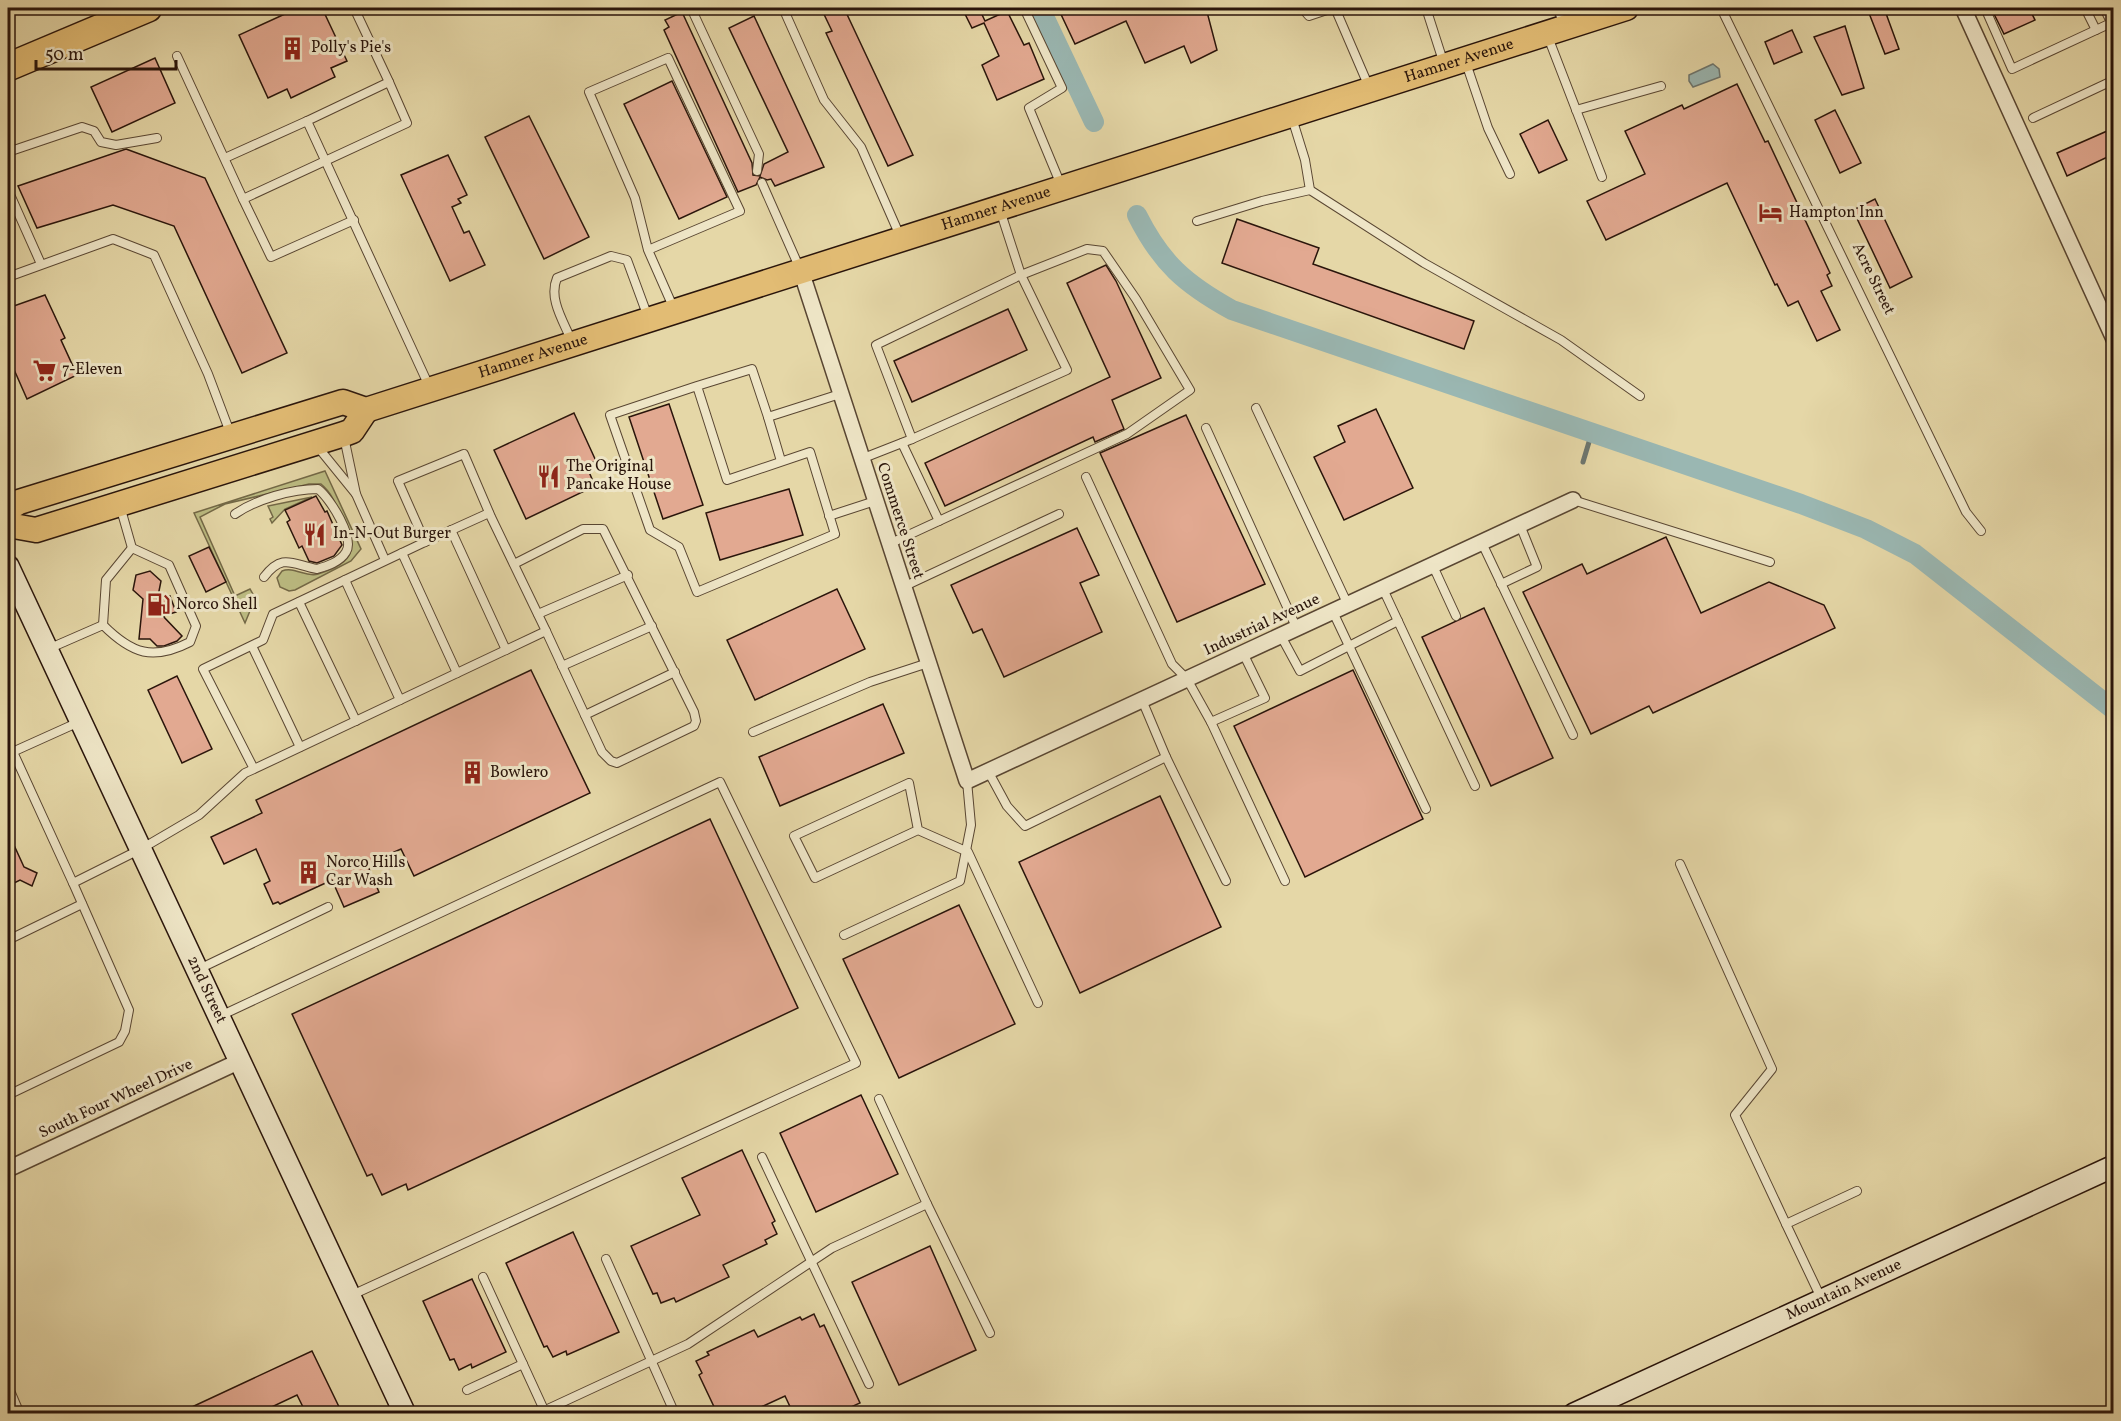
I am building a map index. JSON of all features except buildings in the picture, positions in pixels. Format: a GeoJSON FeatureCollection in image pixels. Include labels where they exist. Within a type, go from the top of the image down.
{"type":"FeatureCollection","features":[{"type":"Feature","properties":{"kind":"highway"},"geometry":{"type":"LineString","coordinates":[[8,67],[148,8]]}},
{"type":"Feature","properties":{"kind":"main road","name":"Hamner Avenue"},"geometry":{"type":"LineString","coordinates":[[8,509],[19,502],[103,474],[344,402],[366,410],[431,390],[649,322],[900,237],[1455,62],[1556,22],[1626,8]]}},
{"type":"Feature","properties":{"kind":"main road"},"geometry":{"type":"LineString","coordinates":[[8,525],[36,530],[344,434],[352,431],[366,410]]}},
{"type":"Feature","properties":{"kind":"main road","name":"2nd Street"},"geometry":{"type":"LineString","coordinates":[[8,566],[405,1413]]}},
{"type":"Feature","properties":{"kind":"main road","name":"Mountain Avenue"},"geometry":{"type":"LineString","coordinates":[[1574,1413],[1604,1404],[2114,1166]]}},
{"type":"Feature","properties":{"kind":"street"},"geometry":{"type":"LineString","coordinates":[[1964,8],[2114,339]]}},
{"type":"Feature","properties":{"kind":"street","name":"Commerce Street"},"geometry":{"type":"LineString","coordinates":[[801,271],[967,781]]}},
{"type":"Feature","properties":{"kind":"street","name":"Industrial Avenue"},"geometry":{"type":"LineString","coordinates":[[967,781],[1573,501]]}},
{"type":"Feature","properties":{"kind":"street","name":"South Four Wheel Drive"},"geometry":{"type":"LineString","coordinates":[[8,1169],[240,1061]]}},
{"type":"Feature","properties":{"kind":"lane"},"geometry":{"type":"LineString","coordinates":[[691,8],[759,154],[757,171]]}},
{"type":"Feature","properties":{"kind":"lane"},"geometry":{"type":"LineString","coordinates":[[783,8],[824,100],[861,147],[900,237]]}},
{"type":"Feature","properties":{"kind":"lane"},"geometry":{"type":"LineString","coordinates":[[1024,8],[1062,88],[1029,108],[1061,186]]}},
{"type":"Feature","properties":{"kind":"lane"},"geometry":{"type":"LineString","coordinates":[[1302,8],[1309,16],[1334,8],[1370,89]]}},
{"type":"Feature","properties":{"kind":"lane"},"geometry":{"type":"LineString","coordinates":[[1426,8],[1510,174]]}},
{"type":"Feature","properties":{"kind":"lane","name":"Acre Street"},"geometry":{"type":"LineString","coordinates":[[1721,8],[1966,512],[1981,531]]}},
{"type":"Feature","properties":{"kind":"lane"},"geometry":{"type":"LineString","coordinates":[[1985,8],[2012,69],[2096,30],[2112,25],[2104,8]]}},
{"type":"Feature","properties":{"kind":"lane"},"geometry":{"type":"LineString","coordinates":[[2085,8],[2096,30]]}},
{"type":"Feature","properties":{"kind":"lane"},"geometry":{"type":"LineString","coordinates":[[243,199],[407,123],[355,10]]}},
{"type":"Feature","properties":{"kind":"lane"},"geometry":{"type":"LineString","coordinates":[[1556,22],[1576,110],[1602,177]]}},
{"type":"Feature","properties":{"kind":"lane"},"geometry":{"type":"LineString","coordinates":[[177,56],[271,257],[354,220]]}},
{"type":"Feature","properties":{"kind":"lane"},"geometry":{"type":"LineString","coordinates":[[648,250],[740,211],[668,58],[589,92],[635,198],[648,250],[676,313]]}},
{"type":"Feature","properties":{"kind":"lane"},"geometry":{"type":"LineString","coordinates":[[2033,118],[2114,80]]}},
{"type":"Feature","properties":{"kind":"lane"},"geometry":{"type":"LineString","coordinates":[[225,158],[388,82]]}},
{"type":"Feature","properties":{"kind":"lane"},"geometry":{"type":"LineString","coordinates":[[1576,110],[1661,86]]}},
{"type":"Feature","properties":{"kind":"lane"},"geometry":{"type":"LineString","coordinates":[[1291,114],[1305,160],[1310,190]]}},
{"type":"Feature","properties":{"kind":"lane"},"geometry":{"type":"LineString","coordinates":[[307,120],[431,390]]}},
{"type":"Feature","properties":{"kind":"lane"},"geometry":{"type":"LineString","coordinates":[[8,152],[82,127],[94,131],[101,142],[116,145],[157,138]]}},
{"type":"Feature","properties":{"kind":"lane"},"geometry":{"type":"LineString","coordinates":[[762,183],[801,271]]}},
{"type":"Feature","properties":{"kind":"lane"},"geometry":{"type":"LineString","coordinates":[[8,190],[41,264]]}},
{"type":"Feature","properties":{"kind":"lane"},"geometry":{"type":"LineString","coordinates":[[1197,221],[1262,201],[1310,190],[1424,263],[1561,340],[1641,396]]}},
{"type":"Feature","properties":{"kind":"lane"},"geometry":{"type":"LineString","coordinates":[[861,459],[912,439],[1067,370],[1021,275],[999,206]]}},
{"type":"Feature","properties":{"kind":"lane"},"geometry":{"type":"LineString","coordinates":[[8,277],[113,239],[154,255],[208,374],[231,436]]}},
{"type":"Feature","properties":{"kind":"lane"},"geometry":{"type":"LineString","coordinates":[[889,544],[1127,434],[1190,390],[1136,300],[1103,251],[1087,249],[1021,275],[876,345],[912,439]]}},
{"type":"Feature","properties":{"kind":"lane"},"geometry":{"type":"LineString","coordinates":[[573,345],[555,302],[554,285],[557,278],[611,256],[627,260],[649,322]]}},
{"type":"Feature","properties":{"kind":"lane"},"geometry":{"type":"LineString","coordinates":[[697,386],[728,480],[810,452],[835,534],[697,592],[679,547],[650,530],[610,415],[697,386],[752,369],[782,461]]}},
{"type":"Feature","properties":{"kind":"lane"},"geometry":{"type":"LineString","coordinates":[[768,417],[840,394]]}},
{"type":"Feature","properties":{"kind":"lane"},"geometry":{"type":"LineString","coordinates":[[1256,408],[1348,605]]}},
{"type":"Feature","properties":{"kind":"lane"},"geometry":{"type":"LineString","coordinates":[[1206,428],[1297,628]]}},
{"type":"Feature","properties":{"kind":"lane"},"geometry":{"type":"LineString","coordinates":[[344,434],[356,494],[385,560]]}},
{"type":"Feature","properties":{"kind":"lane"},"geometry":{"type":"LineString","coordinates":[[314,442],[356,494]]}},
{"type":"Feature","properties":{"kind":"lane"},"geometry":{"type":"LineString","coordinates":[[902,443],[939,521]]}},
{"type":"Feature","properties":{"kind":"lane"},"geometry":{"type":"LineString","coordinates":[[424,542],[398,481],[464,454],[489,513],[513,564],[538,614],[602,752],[611,761],[617,763],[694,726],[696,721],[694,712],[612,542],[603,529],[596,527],[583,529],[513,564]]}},
{"type":"Feature","properties":{"kind":"lane"},"geometry":{"type":"LineString","coordinates":[[1086,477],[1172,664],[1187,679],[1211,722],[1285,881]]}},
{"type":"Feature","properties":{"kind":"lane"},"geometry":{"type":"LineString","coordinates":[[236,514],[253,503],[306,489],[318,489],[334,508],[348,539],[348,549],[342,557],[317,569],[295,562],[283,562],[273,566],[264,577]]}},
{"type":"Feature","properties":{"kind":"lane"},"geometry":{"type":"LineString","coordinates":[[829,516],[875,501]]}},
{"type":"Feature","properties":{"kind":"lane"},"geometry":{"type":"LineString","coordinates":[[1573,501],[1770,562]]}},
{"type":"Feature","properties":{"kind":"lane"},"geometry":{"type":"LineString","coordinates":[[103,626],[119,641],[147,654],[173,651],[190,642],[196,626],[169,565],[132,548],[119,503]]}},
{"type":"Feature","properties":{"kind":"lane"},"geometry":{"type":"LineString","coordinates":[[254,769],[203,669],[263,640],[273,614],[489,513]]}},
{"type":"Feature","properties":{"kind":"lane"},"geometry":{"type":"LineString","coordinates":[[903,586],[1059,514]]}},
{"type":"Feature","properties":{"kind":"lane"},"geometry":{"type":"LineString","coordinates":[[1502,584],[1537,567],[1520,525]]}},
{"type":"Feature","properties":{"kind":"lane"},"geometry":{"type":"LineString","coordinates":[[452,530],[506,650]]}},
{"type":"Feature","properties":{"kind":"lane"},"geometry":{"type":"LineString","coordinates":[[1482,543],[1573,735]]}},
{"type":"Feature","properties":{"kind":"lane"},"geometry":{"type":"LineString","coordinates":[[103,626],[106,580],[132,548]]}},
{"type":"Feature","properties":{"kind":"lane"},"geometry":{"type":"LineString","coordinates":[[402,553],[457,673]]}},
{"type":"Feature","properties":{"kind":"lane"},"geometry":{"type":"LineString","coordinates":[[1433,566],[1456,616]]}},
{"type":"Feature","properties":{"kind":"lane"},"geometry":{"type":"LineString","coordinates":[[538,614],[628,575]]}},
{"type":"Feature","properties":{"kind":"lane"},"geometry":{"type":"LineString","coordinates":[[345,580],[400,700]]}},
{"type":"Feature","properties":{"kind":"lane"},"geometry":{"type":"LineString","coordinates":[[1383,589],[1475,786]]}},
{"type":"Feature","properties":{"kind":"lane"},"geometry":{"type":"LineString","coordinates":[[299,602],[356,721]]}},
{"type":"Feature","properties":{"kind":"lane"},"geometry":{"type":"LineString","coordinates":[[1333,612],[1426,809]]}},
{"type":"Feature","properties":{"kind":"lane"},"geometry":{"type":"LineString","coordinates":[[1281,636],[1300,671],[1398,621]]}},
{"type":"Feature","properties":{"kind":"lane"},"geometry":{"type":"LineString","coordinates":[[47,649],[103,626]]}},
{"type":"Feature","properties":{"kind":"lane"},"geometry":{"type":"LineString","coordinates":[[562,666],[652,626]]}},
{"type":"Feature","properties":{"kind":"lane"},"geometry":{"type":"LineString","coordinates":[[73,884],[141,849],[199,815],[245,773],[546,631]]}},
{"type":"Feature","properties":{"kind":"lane"},"geometry":{"type":"LineString","coordinates":[[252,646],[300,747]]}},
{"type":"Feature","properties":{"kind":"lane"},"geometry":{"type":"LineString","coordinates":[[1211,722],[1265,698],[1243,653]]}},
{"type":"Feature","properties":{"kind":"lane"},"geometry":{"type":"LineString","coordinates":[[753,732],[870,682],[928,663]]}},
{"type":"Feature","properties":{"kind":"lane"},"geometry":{"type":"LineString","coordinates":[[585,715],[675,672]]}},
{"type":"Feature","properties":{"kind":"lane"},"geometry":{"type":"LineString","coordinates":[[1142,700],[1166,757],[1226,881]]}},
{"type":"Feature","properties":{"kind":"lane"},"geometry":{"type":"LineString","coordinates":[[10,753],[81,722]]}},
{"type":"Feature","properties":{"kind":"lane"},"geometry":{"type":"LineString","coordinates":[[8,741],[10,753],[73,884],[129,1010],[125,1031],[120,1042],[8,1095]]}},
{"type":"Feature","properties":{"kind":"lane"},"geometry":{"type":"LineString","coordinates":[[988,771],[1007,806],[1025,826],[1166,757]]}},
{"type":"Feature","properties":{"kind":"lane"},"geometry":{"type":"LineString","coordinates":[[844,936],[960,881],[968,852],[971,825],[967,781]]}},
{"type":"Feature","properties":{"kind":"lane"},"geometry":{"type":"LineString","coordinates":[[219,1016],[720,782],[856,1063],[350,1296]]}},
{"type":"Feature","properties":{"kind":"lane"},"geometry":{"type":"LineString","coordinates":[[918,830],[909,783],[794,836],[815,878],[918,830],[968,852],[1038,1003]]}},
{"type":"Feature","properties":{"kind":"lane"},"geometry":{"type":"LineString","coordinates":[[1680,864],[1772,1069],[1735,1115],[1823,1301]]}},
{"type":"Feature","properties":{"kind":"lane"},"geometry":{"type":"LineString","coordinates":[[8,940],[82,904]]}},
{"type":"Feature","properties":{"kind":"lane"},"geometry":{"type":"LineString","coordinates":[[197,969],[327,907]]}},
{"type":"Feature","properties":{"kind":"lane"},"geometry":{"type":"LineString","coordinates":[[8,1000],[10,1005],[8,1006]]}},
{"type":"Feature","properties":{"kind":"lane"},"geometry":{"type":"LineString","coordinates":[[879,1099],[990,1333]]}},
{"type":"Feature","properties":{"kind":"lane"},"geometry":{"type":"LineString","coordinates":[[762,1157],[869,1384]]}},
{"type":"Feature","properties":{"kind":"lane"},"geometry":{"type":"LineString","coordinates":[[1785,1224],[1857,1191]]}},
{"type":"Feature","properties":{"kind":"lane"},"geometry":{"type":"LineString","coordinates":[[483,1277],[523,1364],[542,1412],[688,1344],[832,1248],[927,1204]]}},
{"type":"Feature","properties":{"kind":"lane"},"geometry":{"type":"LineString","coordinates":[[606,1259],[675,1413]]}},
{"type":"Feature","properties":{"kind":"lane"},"geometry":{"type":"LineString","coordinates":[[467,1390],[523,1364]]}},
{"type":"Feature","properties":{"kind":"lane"},"geometry":{"type":"LineString","coordinates":[[8,1386],[20,1413]]}},
{"type":"Feature","properties":{"kind":"green space"},"geometry":{"type":"Polygon","coordinates":[[[325,471],[361,549],[351,561],[295,590],[289,591],[280,587],[277,578],[282,571],[318,574],[340,565],[350,553],[350,537],[346,527],[333,498],[321,484],[309,484],[225,504],[200,517],[235,596],[250,589],[258,603],[252,606],[245,623],[194,513],[325,471]]]}},
{"type":"Feature","properties":{"kind":"green space"},"geometry":{"type":"Polygon","coordinates":[[[312,497],[285,509],[272,523],[270,519],[273,517],[268,506],[312,497]]]}},
{"type":"Feature","properties":{"kind":"water"},"geometry":{"type":"Polygon","coordinates":[[[1713,64],[1719,69],[1720,77],[1693,87],[1689,81],[1689,75],[1713,64]]]}},
{"type":"Feature","properties":{"kind":"waterway"},"geometry":{"type":"LineString","coordinates":[[1040,8],[1094,122]]}},
{"type":"Feature","properties":{"kind":"waterway"},"geometry":{"type":"LineString","coordinates":[[1137,215],[1155,246],[1176,271],[1201,291],[1232,310],[1801,504],[1866,529],[1915,554],[2114,710]]}},
{"type":"Feature","properties":{"kind":"waterway"},"geometry":{"type":"LineString","coordinates":[[1583,462],[1592,432]]}},
{"type":"Feature","properties":{"kind":"place","name":"Polly's Pie's"},"geometry":{"type":"Point","coordinates":[293,48]}},
{"type":"Feature","properties":{"kind":"place","name":"Hampton Inn"},"geometry":{"type":"Point","coordinates":[1771,213]}},
{"type":"Feature","properties":{"kind":"place","name":"7-Eleven"},"geometry":{"type":"Point","coordinates":[44,370]}},
{"type":"Feature","properties":{"kind":"place","name":"The Original Pancake House"},"geometry":{"type":"Point","coordinates":[548,476]}},
{"type":"Feature","properties":{"kind":"place","name":"In-N-Out Burger"},"geometry":{"type":"Point","coordinates":[315,534]}},
{"type":"Feature","properties":{"kind":"place","name":"Norco Shell"},"geometry":{"type":"Point","coordinates":[158,605]}},
{"type":"Feature","properties":{"kind":"place","name":"Bowlero"},"geometry":{"type":"Point","coordinates":[472,773]}},
{"type":"Feature","properties":{"kind":"place","name":"Norco Hills Car Wash"},"geometry":{"type":"Point","coordinates":[308,872]}}]}
